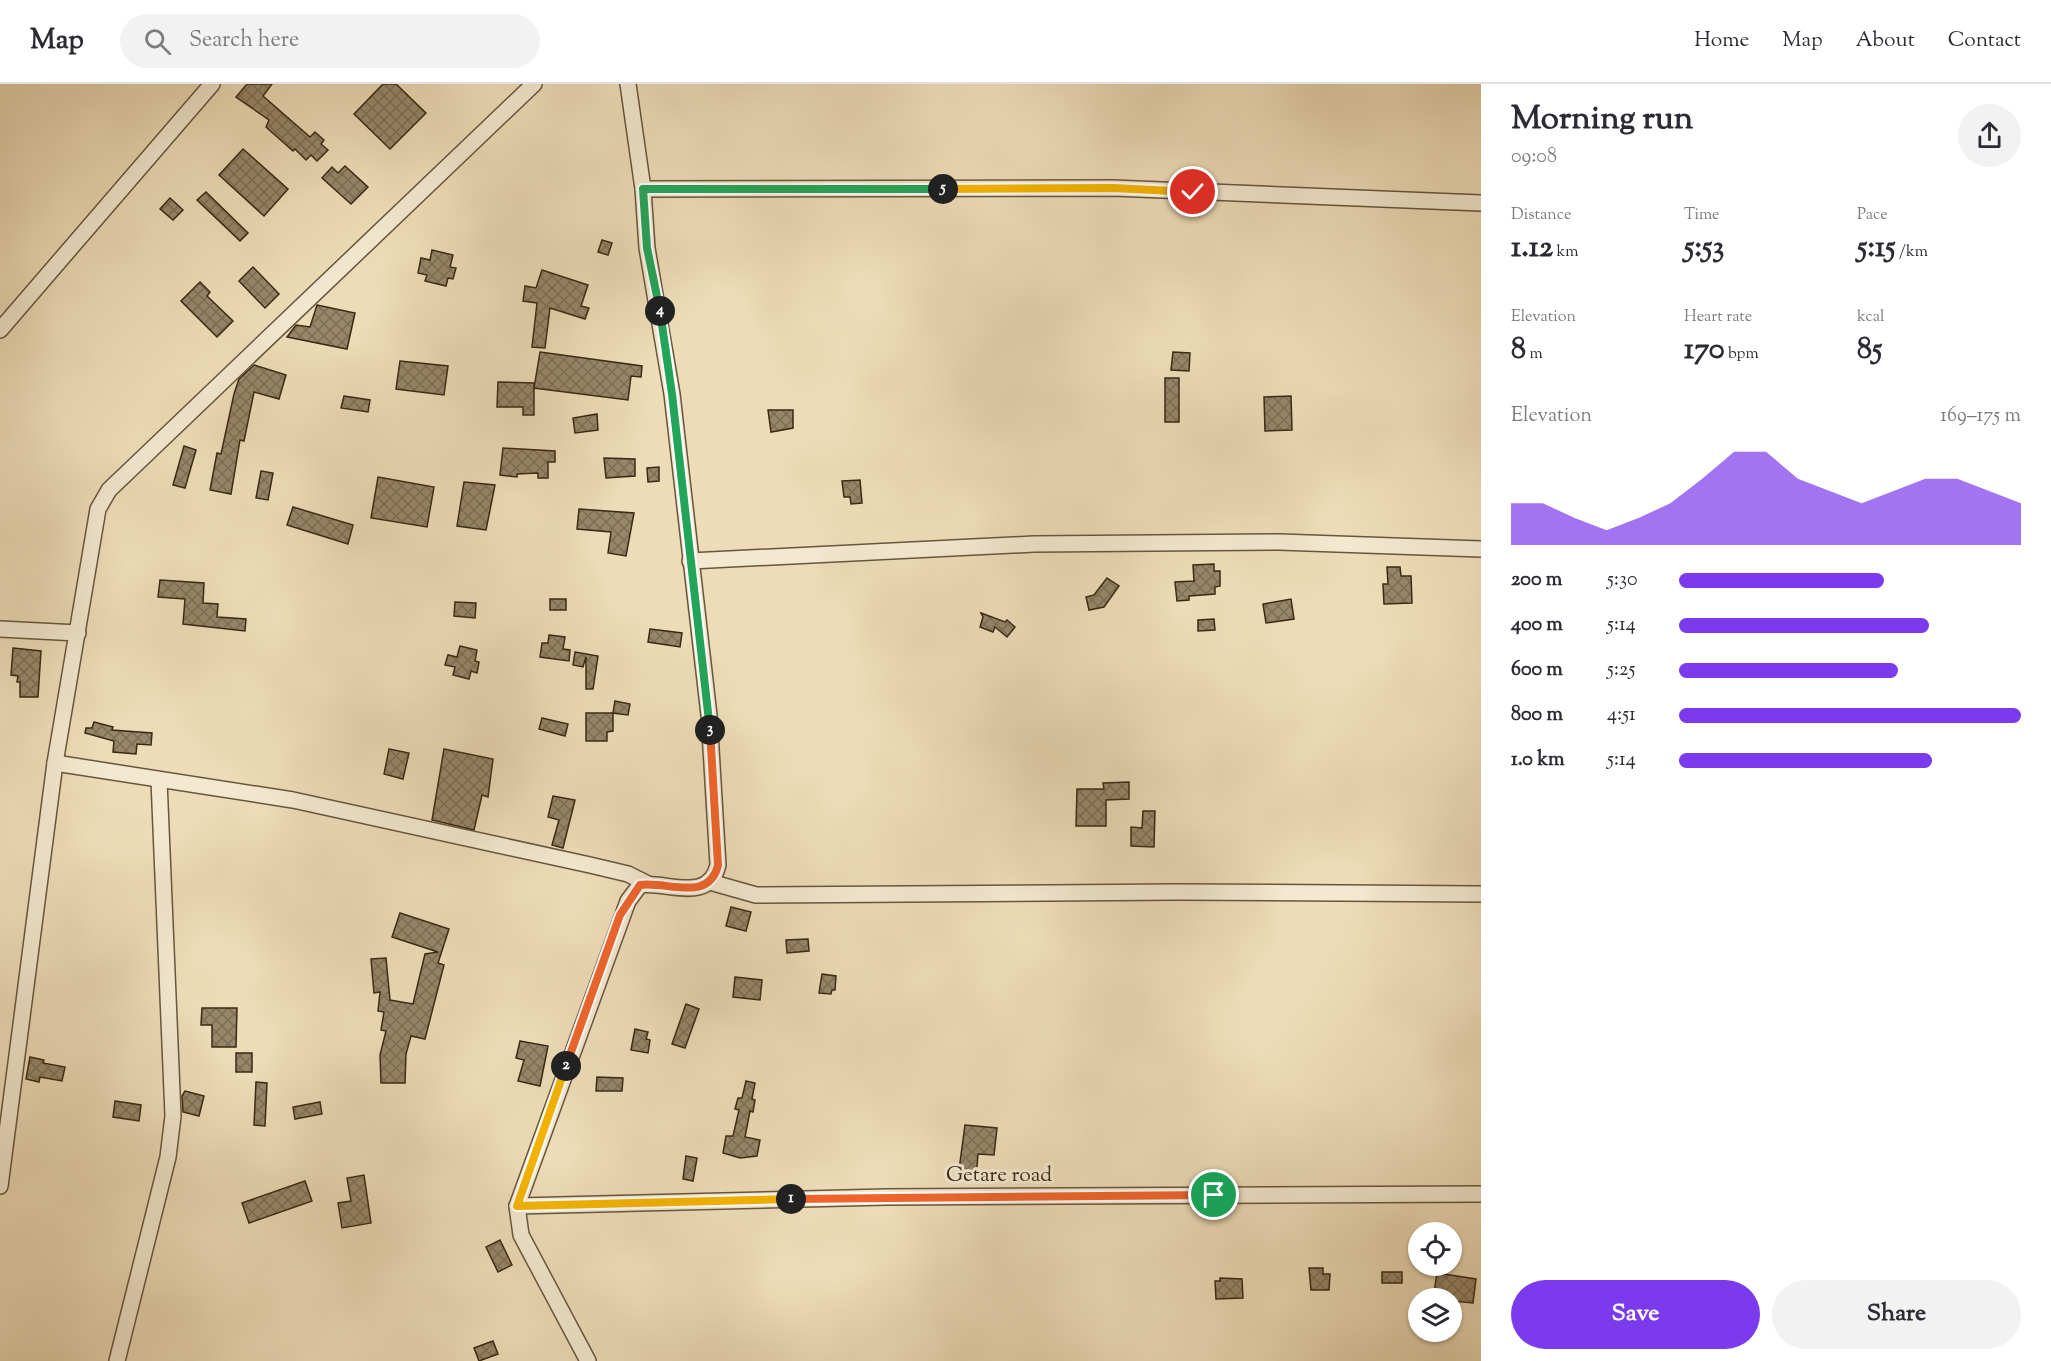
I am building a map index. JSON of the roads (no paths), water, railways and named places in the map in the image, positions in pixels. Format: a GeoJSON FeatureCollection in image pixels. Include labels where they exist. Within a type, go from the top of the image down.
{"type":"FeatureCollection","features":[{"type":"Feature","properties":{"kind":"street"},"geometry":{"type":"LineString","coordinates":[[0,330],[212,84]]}},
{"type":"Feature","properties":{"kind":"street"},"geometry":{"type":"LineString","coordinates":[[0,1186],[55,763],[78,633],[94,520],[109,490],[534,84]]}},
{"type":"Feature","properties":{"kind":"street"},"geometry":{"type":"LineString","coordinates":[[588,1361],[521,1235],[517,1206],[620,915],[640,885],[694,890],[710,882],[718,865],[709,715],[672,394],[647,248],[643,189],[628,84]]}},
{"type":"Feature","properties":{"kind":"street"},"geometry":{"type":"LineString","coordinates":[[643,189],[1113,188],[1481,203]]}},
{"type":"Feature","properties":{"kind":"street"},"geometry":{"type":"LineString","coordinates":[[690,561],[1034,544],[1278,542],[1481,549]]}},
{"type":"Feature","properties":{"kind":"street"},"geometry":{"type":"LineString","coordinates":[[0,629],[78,633]]}},
{"type":"Feature","properties":{"kind":"street"},"geometry":{"type":"LineString","coordinates":[[55,763],[293,800],[600,867],[628,874],[648,884]]}},
{"type":"Feature","properties":{"kind":"street"},"geometry":{"type":"LineString","coordinates":[[117,1361],[168,1157],[173,1116],[159,780]]}},
{"type":"Feature","properties":{"kind":"street"},"geometry":{"type":"LineString","coordinates":[[710,882],[756,895],[1178,891],[1481,894]]}},
{"type":"Feature","properties":{"kind":"street","name":"Getare road"},"geometry":{"type":"LineString","coordinates":[[517,1206],[898,1197],[1481,1194]]}}]}
